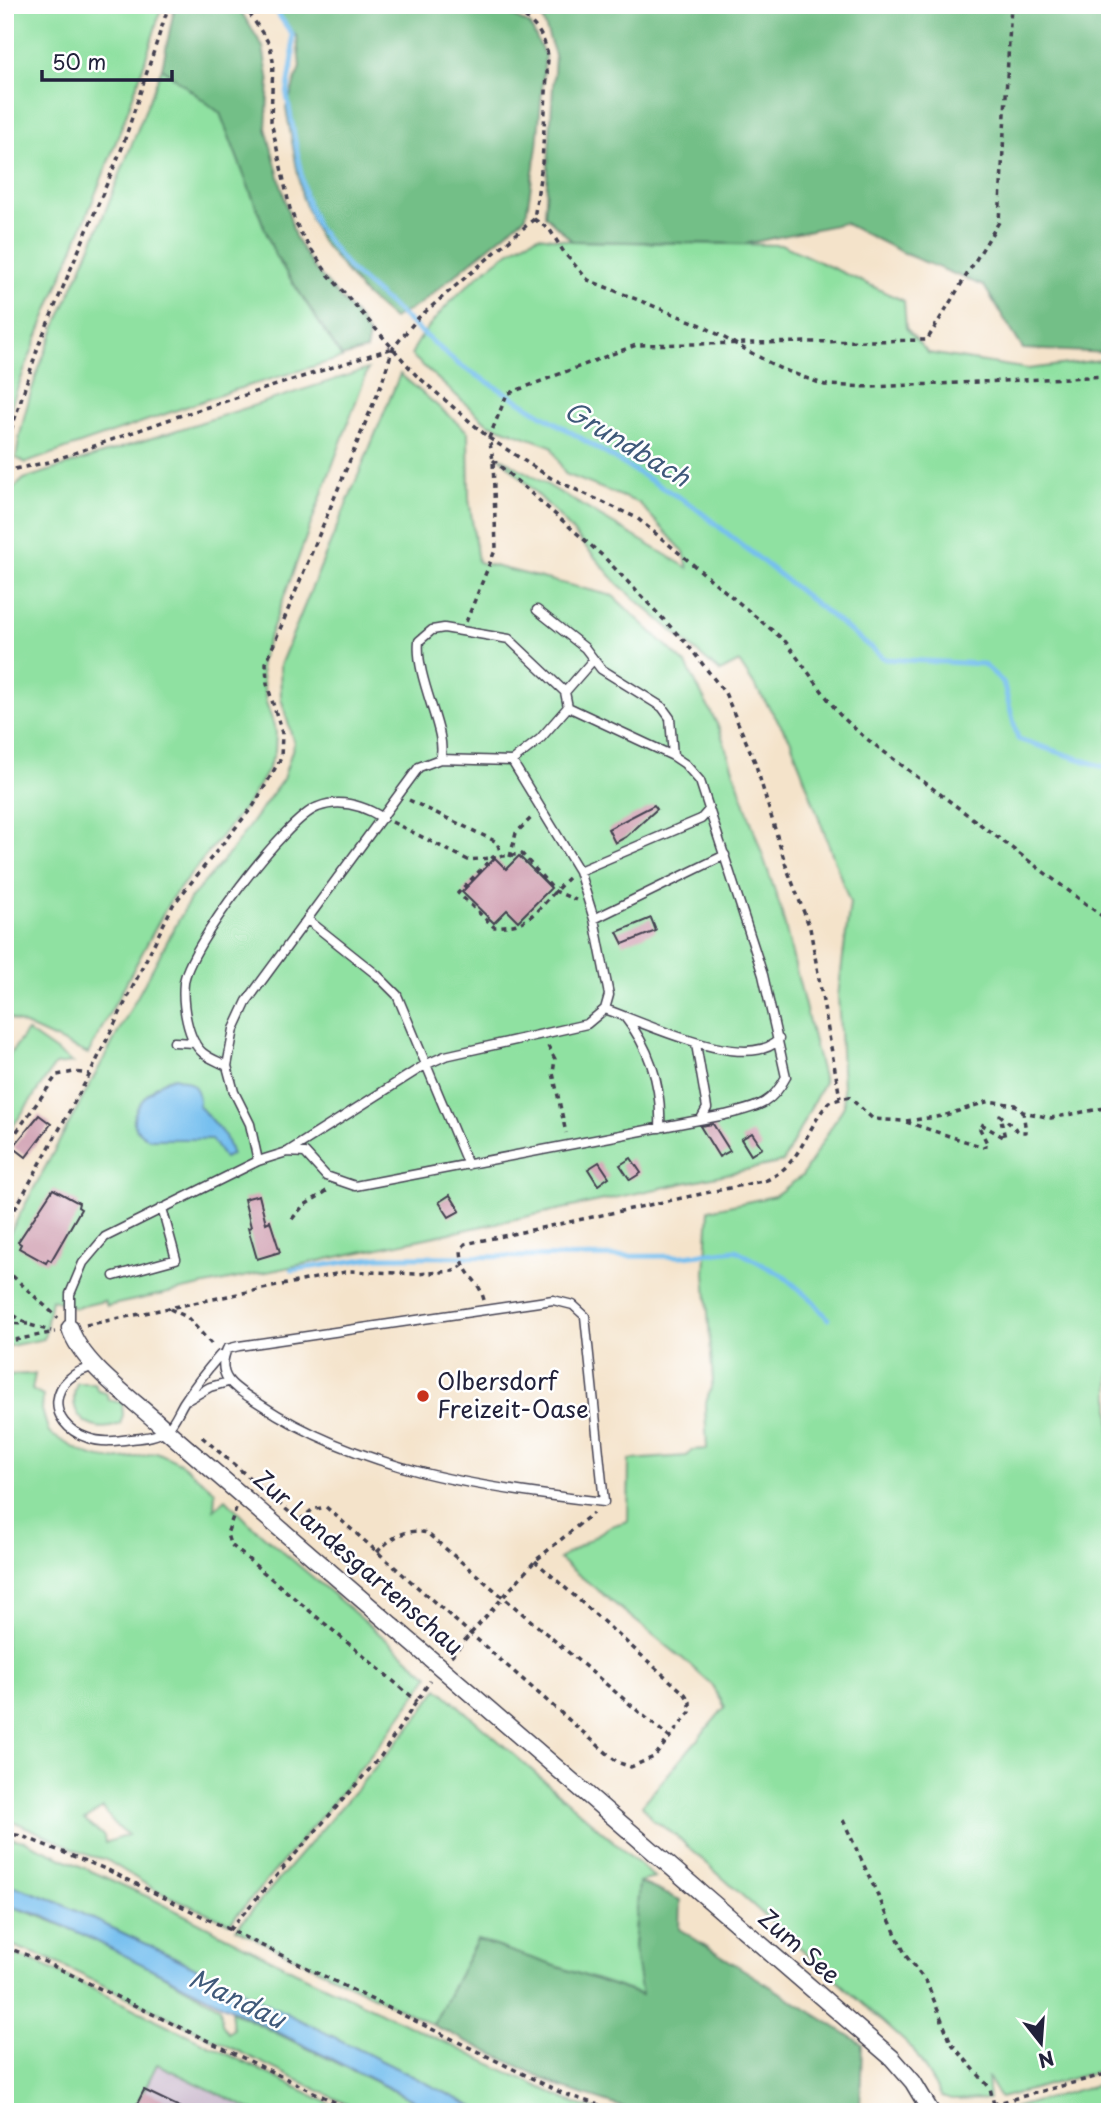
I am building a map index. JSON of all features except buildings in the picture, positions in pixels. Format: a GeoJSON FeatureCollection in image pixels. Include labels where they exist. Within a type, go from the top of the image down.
{"type":"FeatureCollection","features":[{"type":"Feature","properties":{"kind":"street","name":"Zur Landesgartenschau"},"geometry":{"type":"LineString","coordinates":[[62,1330],[96,1366],[166,1430],[626,1827]]}},
{"type":"Feature","properties":{"kind":"street","name":"Zum See"},"geometry":{"type":"LineString","coordinates":[[626,1827],[892,2058],[913,2082],[931,2112]]}},
{"type":"Feature","properties":{"kind":"lane"},"geometry":{"type":"LineString","coordinates":[[537,610],[571,635],[601,669],[662,707],[670,718],[673,756]]}},
{"type":"Feature","properties":{"kind":"lane"},"geometry":{"type":"LineString","coordinates":[[440,759],[444,747],[421,679],[419,641],[432,629],[509,639],[565,692],[568,707]]}},
{"type":"Feature","properties":{"kind":"lane"},"geometry":{"type":"LineString","coordinates":[[565,692],[593,660]]}},
{"type":"Feature","properties":{"kind":"lane"},"geometry":{"type":"LineString","coordinates":[[288,1152],[305,1153],[326,1176],[355,1186],[660,1128],[767,1104],[786,1077],[763,975],[700,781],[673,756],[568,707]]}},
{"type":"Feature","properties":{"kind":"lane"},"geometry":{"type":"LineString","coordinates":[[258,1161],[250,1124],[234,1092],[227,1066],[234,1029],[247,1001],[419,766],[440,759],[512,761],[540,739],[568,707]]}},
{"type":"Feature","properties":{"kind":"lane"},"geometry":{"type":"LineString","coordinates":[[62,1330],[70,1294],[83,1263],[105,1237],[258,1161],[288,1152],[425,1065],[445,1056],[587,1024],[605,1009],[609,995],[594,919],[579,871],[512,761]]}},
{"type":"Feature","properties":{"kind":"lane"},"geometry":{"type":"LineString","coordinates":[[227,1066],[203,1053],[195,1044],[184,1007],[184,981],[202,941],[260,860],[302,813],[320,805],[350,803],[383,818]]}},
{"type":"Feature","properties":{"kind":"lane"},"geometry":{"type":"LineString","coordinates":[[579,871],[701,819],[709,810]]}},
{"type":"Feature","properties":{"kind":"lane"},"geometry":{"type":"LineString","coordinates":[[594,919],[725,855]]}},
{"type":"Feature","properties":{"kind":"lane"},"geometry":{"type":"LineString","coordinates":[[308,920],[377,975],[397,995],[468,1165]]}},
{"type":"Feature","properties":{"kind":"lane"},"geometry":{"type":"LineString","coordinates":[[605,1009],[696,1044],[745,1053],[773,1046],[779,1039]]}},
{"type":"Feature","properties":{"kind":"lane"},"geometry":{"type":"LineString","coordinates":[[624,1016],[639,1034],[653,1065],[661,1102],[660,1128]]}},
{"type":"Feature","properties":{"kind":"lane"},"geometry":{"type":"LineString","coordinates":[[174,1042],[195,1044]]}},
{"type":"Feature","properties":{"kind":"lane"},"geometry":{"type":"LineString","coordinates":[[696,1044],[707,1108],[701,1119]]}},
{"type":"Feature","properties":{"kind":"lane"},"geometry":{"type":"LineString","coordinates":[[114,1276],[176,1259],[162,1208]]}},
{"type":"Feature","properties":{"kind":"lane"},"geometry":{"type":"LineString","coordinates":[[553,1300],[573,1305],[585,1316],[604,1502],[510,1491],[366,1458],[295,1427],[228,1382],[222,1367],[227,1349],[486,1310],[553,1300]]}},
{"type":"Feature","properties":{"kind":"lane"},"geometry":{"type":"LineString","coordinates":[[96,1366],[76,1371],[59,1388],[60,1411],[73,1430],[87,1438],[106,1441],[137,1439],[166,1430],[220,1355]]}},
{"type":"Feature","properties":{"kind":"lane"},"geometry":{"type":"LineString","coordinates":[[184,1402],[210,1387],[228,1382]]}},
{"type":"Feature","properties":{"kind":"path"},"geometry":{"type":"LineString","coordinates":[[5,449],[39,344],[122,148],[169,5]]}},
{"type":"Feature","properties":{"kind":"path"},"geometry":{"type":"LineString","coordinates":[[244,5],[270,45],[274,61],[271,121],[274,144],[290,209],[301,234],[327,273],[416,375],[489,438],[551,478],[636,518],[785,641],[839,714],[863,736],[1110,922]]}},
{"type":"Feature","properties":{"kind":"path"},"geometry":{"type":"LineString","coordinates":[[5,1227],[90,1074],[173,905],[254,805],[281,758],[282,733],[267,684],[266,663],[381,385],[393,348],[418,318],[534,219],[542,164],[548,56],[545,40],[533,21],[506,5]]}},
{"type":"Feature","properties":{"kind":"path"},"geometry":{"type":"LineString","coordinates":[[463,631],[476,591],[496,548],[493,460],[489,438],[507,394],[636,345],[927,340],[999,222],[1011,5]]}},
{"type":"Feature","properties":{"kind":"path"},"geometry":{"type":"LineString","coordinates":[[1091,5],[1110,11]]}},
{"type":"Feature","properties":{"kind":"path"},"geometry":{"type":"LineString","coordinates":[[534,219],[550,230],[565,254],[589,280],[701,325],[779,368],[825,385],[871,387],[1110,376]]}},
{"type":"Feature","properties":{"kind":"path"},"geometry":{"type":"LineString","coordinates":[[5,471],[49,463],[179,416],[393,348]]}},
{"type":"Feature","properties":{"kind":"path"},"geometry":{"type":"LineString","coordinates":[[493,460],[604,557],[687,644],[725,693],[754,762],[786,866],[810,928],[840,1098]]}},
{"type":"Feature","properties":{"kind":"path"},"geometry":{"type":"LineString","coordinates":[[399,795],[497,842],[502,857]]}},
{"type":"Feature","properties":{"kind":"path"},"geometry":{"type":"LineString","coordinates":[[510,857],[516,833],[540,807]]}},
{"type":"Feature","properties":{"kind":"path"},"geometry":{"type":"LineString","coordinates":[[383,818],[468,860],[522,854],[555,891]]}},
{"type":"Feature","properties":{"kind":"path"},"geometry":{"type":"LineString","coordinates":[[493,858],[458,893],[494,927],[522,923],[579,871]]}},
{"type":"Feature","properties":{"kind":"path"},"geometry":{"type":"LineString","coordinates":[[542,1035],[555,1059],[553,1073],[557,1098],[570,1145]]}},
{"type":"Feature","properties":{"kind":"path"},"geometry":{"type":"LineString","coordinates":[[5,1148],[57,1075],[74,1072],[90,1074]]}},
{"type":"Feature","properties":{"kind":"path"},"geometry":{"type":"LineString","coordinates":[[486,1310],[480,1286],[462,1266],[461,1249],[465,1244],[767,1180],[784,1171],[792,1163],[819,1112],[828,1102],[840,1098],[849,1097],[858,1102],[873,1119],[903,1121],[926,1120],[989,1101],[1014,1105],[1023,1112],[1051,1118],[1110,1107]]}},
{"type":"Feature","properties":{"kind":"path"},"geometry":{"type":"LineString","coordinates":[[903,1121],[983,1147],[988,1145],[979,1127],[981,1124],[1005,1138],[998,1118],[1000,1115],[1019,1132],[1026,1132],[1023,1112]]}},
{"type":"Feature","properties":{"kind":"path"},"geometry":{"type":"LineString","coordinates":[[292,1219],[303,1206],[339,1181]]}},
{"type":"Feature","properties":{"kind":"path"},"geometry":{"type":"LineString","coordinates":[[5,1342],[350,1270],[417,1274],[454,1271],[462,1266]]}},
{"type":"Feature","properties":{"kind":"path"},"geometry":{"type":"LineString","coordinates":[[5,1269],[62,1330]]}},
{"type":"Feature","properties":{"kind":"path"},"geometry":{"type":"LineString","coordinates":[[169,1308],[187,1318],[220,1355]]}},
{"type":"Feature","properties":{"kind":"path"},"geometry":{"type":"LineString","coordinates":[[5,1310],[30,1325]]}},
{"type":"Feature","properties":{"kind":"path"},"geometry":{"type":"LineString","coordinates":[[5,1323],[62,1330]]}},
{"type":"Feature","properties":{"kind":"path"},"geometry":{"type":"LineString","coordinates":[[197,1433],[300,1520],[312,1510],[326,1507],[617,1762],[639,1765],[654,1757],[690,1712],[690,1702],[685,1694],[535,1561]]}},
{"type":"Feature","properties":{"kind":"path"},"geometry":{"type":"LineString","coordinates":[[244,1495],[230,1518],[227,1534],[230,1545],[417,1701]]}},
{"type":"Feature","properties":{"kind":"path"},"geometry":{"type":"LineString","coordinates":[[229,1930],[381,1756],[442,1666],[535,1561],[581,1526],[604,1502]]}},
{"type":"Feature","properties":{"kind":"path"},"geometry":{"type":"LineString","coordinates":[[377,1552],[401,1534],[416,1530],[426,1533],[670,1738]]}},
{"type":"Feature","properties":{"kind":"path"},"geometry":{"type":"LineString","coordinates":[[843,1820],[906,1956],[928,1983],[951,2043],[990,2088],[994,2105]]}},
{"type":"Feature","properties":{"kind":"path"},"geometry":{"type":"LineString","coordinates":[[5,1833],[22,1836],[108,1870],[564,2094],[621,2112]]}},
{"type":"Feature","properties":{"kind":"path"},"geometry":{"type":"LineString","coordinates":[[5,1947],[43,1961],[355,2112]]}},
{"type":"Feature","properties":{"kind":"path"},"geometry":{"type":"LineString","coordinates":[[964,2112],[1110,2073]]}},
{"type":"Feature","properties":{"kind":"shaded area"},"geometry":{"type":"Polygon","coordinates":[[[157,2063],[256,2112],[133,2112],[157,2063]]]}},
{"type":"Feature","properties":{"kind":"green space"},"geometry":{"type":"Polygon","coordinates":[[[5,5],[162,5],[146,59],[108,163],[5,423],[5,5]]]}},
{"type":"Feature","properties":{"kind":"green space"},"geometry":{"type":"Polygon","coordinates":[[[175,5],[237,5],[263,47],[269,82],[266,128],[295,237],[314,268],[359,319],[369,336],[366,350],[342,357],[275,255],[220,113],[162,68],[175,5]]]}},
{"type":"Feature","properties":{"kind":"green space"},"geometry":{"type":"Polygon","coordinates":[[[269,5],[493,5],[530,25],[545,56],[537,147],[526,216],[420,304],[393,319],[364,294],[319,238],[302,196],[286,108],[300,67],[297,37],[269,5]]]}},
{"type":"Feature","properties":{"kind":"green space"},"geometry":{"type":"Polygon","coordinates":[[[522,5],[1110,5],[1110,353],[1023,349],[984,286],[910,256],[844,223],[745,244],[572,241],[545,215],[555,55],[542,17],[522,5]]]}},
{"type":"Feature","properties":{"kind":"green space"},"geometry":{"type":"Polygon","coordinates":[[[162,68],[220,113],[275,255],[342,358],[234,390],[26,463],[16,458],[35,381],[162,68]]]}},
{"type":"Feature","properties":{"kind":"green space"},"geometry":{"type":"Polygon","coordinates":[[[539,236],[572,241],[783,245],[904,301],[906,328],[928,353],[1028,369],[1110,359],[1110,2068],[1000,2098],[987,2077],[989,2099],[951,2100],[942,2097],[913,2049],[675,1835],[652,1819],[642,1805],[725,1707],[712,1685],[682,1658],[559,1559],[611,1526],[628,1521],[629,1460],[687,1456],[692,1450],[707,1449],[705,1406],[713,1381],[705,1273],[709,1210],[774,1196],[802,1176],[844,1106],[838,995],[850,903],[790,739],[739,662],[720,672],[618,584],[559,516],[500,457],[688,568],[684,552],[639,503],[565,474],[551,446],[487,423],[411,355],[432,322],[467,286],[505,255],[539,236]]]}},
{"type":"Feature","properties":{"kind":"green space"},"geometry":{"type":"Polygon","coordinates":[[[368,369],[260,662],[266,702],[276,732],[275,752],[267,771],[248,803],[171,899],[88,1054],[5,1016],[5,496],[24,479],[368,369]]]}},
{"type":"Feature","properties":{"kind":"green space"},"geometry":{"type":"Polygon","coordinates":[[[400,374],[468,432],[469,499],[478,562],[613,596],[686,664],[719,728],[780,906],[824,1082],[783,1162],[107,1306],[104,1301],[75,1308],[51,1299],[44,1339],[5,1347],[5,1242],[190,899],[229,854],[283,779],[294,744],[281,698],[280,665],[400,374]]]}},
{"type":"Feature","properties":{"kind":"green space"},"geometry":{"type":"Polygon","coordinates":[[[27,1031],[73,1063],[55,1065],[5,1138],[5,1061],[27,1031]]]}},
{"type":"Feature","properties":{"kind":"green space"},"geometry":{"type":"Polygon","coordinates":[[[35,1374],[32,1390],[43,1396],[42,1410],[49,1433],[77,1449],[100,1458],[112,1459],[140,1457],[157,1452],[182,1464],[215,1491],[214,1509],[226,1499],[250,1524],[429,1676],[358,1772],[230,1923],[157,1891],[105,1859],[90,1856],[20,1824],[5,1821],[5,1375],[35,1374]],[[103,1808],[84,1820],[104,1836],[105,1843],[128,1835],[115,1825],[103,1808]]]}},
{"type":"Feature","properties":{"kind":"green space"},"geometry":{"type":"Polygon","coordinates":[[[77,1383],[94,1383],[98,1391],[106,1393],[109,1400],[122,1403],[123,1415],[120,1424],[99,1427],[83,1420],[74,1404],[77,1383]]]}},
{"type":"Feature","properties":{"kind":"green space"},"geometry":{"type":"Polygon","coordinates":[[[438,1688],[655,1878],[639,1882],[634,1947],[643,1995],[477,1940],[433,2025],[236,1929],[415,1721],[438,1688]]]}},
{"type":"Feature","properties":{"kind":"green space"},"geometry":{"type":"Polygon","coordinates":[[[5,1837],[25,1841],[155,1900],[294,1971],[569,2101],[600,2112],[484,2112],[170,1955],[48,1898],[5,1883],[5,1837]]]}},
{"type":"Feature","properties":{"kind":"green space"},"geometry":{"type":"Polygon","coordinates":[[[639,1882],[680,1900],[679,1929],[862,2044],[860,2110],[638,2112],[563,2088],[433,2025],[477,1940],[642,1995],[634,1947],[639,1882]]]}},
{"type":"Feature","properties":{"kind":"green space"},"geometry":{"type":"Polygon","coordinates":[[[5,1905],[88,1937],[220,2007],[222,2024],[228,2033],[233,2029],[231,2011],[437,2112],[363,2112],[47,1958],[5,1943],[5,1905]]]}},
{"type":"Feature","properties":{"kind":"green space"},"geometry":{"type":"Polygon","coordinates":[[[5,1952],[39,1963],[347,2112],[256,2112],[157,2064],[133,2112],[5,2112],[5,1952]]]}},
{"type":"Feature","properties":{"kind":"green space"},"geometry":{"type":"Polygon","coordinates":[[[1110,2081],[1110,2112],[1001,2112],[1010,2109],[1110,2081]]]}},
{"type":"Feature","properties":{"kind":"water"},"geometry":{"type":"Polygon","coordinates":[[[174,1077],[194,1086],[199,1106],[225,1136],[232,1155],[224,1158],[211,1139],[149,1139],[136,1127],[135,1115],[142,1101],[154,1088],[174,1077]]]}},
{"type":"Feature","properties":{"kind":"water","name":"Mandau"},"geometry":{"type":"Polygon","coordinates":[[[5,1883],[48,1898],[170,1955],[484,2112],[437,2112],[88,1937],[41,1915],[5,1905],[5,1883]]]}},
{"type":"Feature","properties":{"kind":"waterway","name":"Grundbach"},"geometry":{"type":"LineString","coordinates":[[272,5],[292,34],[293,57],[287,95],[305,196],[317,227],[350,270],[458,364],[693,506],[885,659],[983,664],[1003,682],[1018,739],[1110,769]]}},
{"type":"Feature","properties":{"kind":"waterway"},"geometry":{"type":"LineString","coordinates":[[292,1270],[379,1257],[683,1256],[736,1250],[782,1275],[813,1301],[828,1319]]}},
{"type":"Feature","properties":{"kind":"place","name":"Olbersdorf Freizeit-Oase"},"geometry":{"type":"Point","coordinates":[423,1396]}}]}
